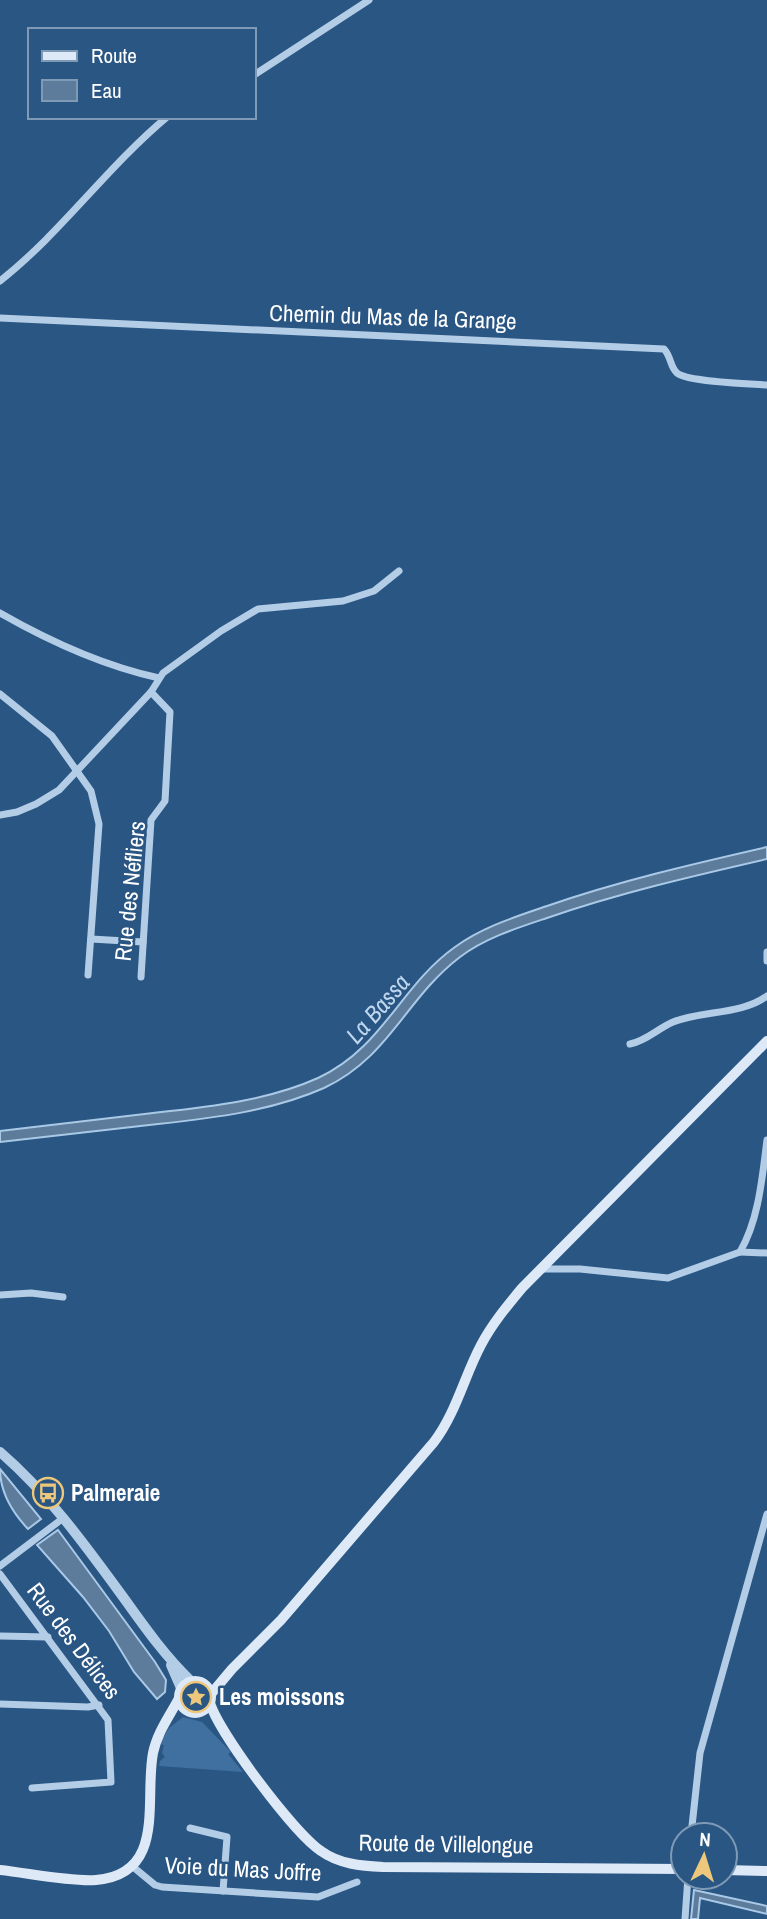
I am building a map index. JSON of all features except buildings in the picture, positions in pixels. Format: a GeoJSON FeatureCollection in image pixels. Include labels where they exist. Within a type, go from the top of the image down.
{"type":"FeatureCollection","features":[{"type":"Feature","properties":{"kind":"main road"},"geometry":{"type":"LineString","coordinates":[[181,1705],[197,1713],[204,1710],[232,1669],[281,1620],[434,1443],[446,1426],[481,1345],[522,1288],[767,1041]]}},
{"type":"Feature","properties":{"kind":"main road"},"geometry":{"type":"LineString","coordinates":[[0,1870],[97,1880],[118,1875],[132,1866],[142,1852],[148,1836],[152,1756],[159,1733],[181,1705],[186,1684],[204,1683],[232,1669]]}},
{"type":"Feature","properties":{"kind":"main road"},"geometry":{"type":"LineString","coordinates":[[204,1683],[210,1698]]}},
{"type":"Feature","properties":{"kind":"main road","name":"Route de Villelongue"},"geometry":{"type":"LineString","coordinates":[[210,1698],[224,1734]]}},
{"type":"Feature","properties":{"kind":"main road","name":"Route de Villelongue"},"geometry":{"type":"LineString","coordinates":[[197,1713],[224,1734],[304,1837],[322,1852],[344,1862],[383,1867],[669,1869]]}},
{"type":"Feature","properties":{"kind":"main road"},"geometry":{"type":"LineString","coordinates":[[739,1870],[767,1871]]}},
{"type":"Feature","properties":{"kind":"street"},"geometry":{"type":"LineString","coordinates":[[256,74],[369,0]]}},
{"type":"Feature","properties":{"kind":"street"},"geometry":{"type":"LineString","coordinates":[[0,281],[29,258],[128,150],[165,119]]}},
{"type":"Feature","properties":{"kind":"street","name":"Chemin du Mas de la Grange"},"geometry":{"type":"LineString","coordinates":[[0,318],[664,349],[679,375],[699,380],[767,385]]}},
{"type":"Feature","properties":{"kind":"street"},"geometry":{"type":"LineString","coordinates":[[0,815],[36,804],[59,790],[151,692],[163,673],[258,608],[343,601],[374,592],[399,571]]}},
{"type":"Feature","properties":{"kind":"street"},"geometry":{"type":"LineString","coordinates":[[0,613],[25,628],[126,671],[159,678]]}},
{"type":"Feature","properties":{"kind":"street","name":"Rue des Néfliers"},"geometry":{"type":"LineString","coordinates":[[141,977],[151,820],[165,801],[170,712],[151,692]]}},
{"type":"Feature","properties":{"kind":"street"},"geometry":{"type":"LineString","coordinates":[[0,694],[52,736],[90,791],[99,824],[88,975]]}},
{"type":"Feature","properties":{"kind":"street"},"geometry":{"type":"LineString","coordinates":[[91,939],[143,942]]}},
{"type":"Feature","properties":{"kind":"street"},"geometry":{"type":"LineString","coordinates":[[767,952],[767,961]]}},
{"type":"Feature","properties":{"kind":"street"},"geometry":{"type":"LineString","coordinates":[[630,1044],[642,1042],[673,1022],[751,1006],[767,996]]}},
{"type":"Feature","properties":{"kind":"street"},"geometry":{"type":"LineString","coordinates":[[740,1252],[747,1239],[761,1190],[767,1140]]}},
{"type":"Feature","properties":{"kind":"street"},"geometry":{"type":"LineString","coordinates":[[543,1269],[580,1269],[668,1278],[740,1252],[767,1253]]}},
{"type":"Feature","properties":{"kind":"street"},"geometry":{"type":"LineString","coordinates":[[0,1295],[31,1293],[63,1297]]}},
{"type":"Feature","properties":{"kind":"street"},"geometry":{"type":"LineString","coordinates":[[0,1452],[14,1464],[92,1555],[186,1684]]}},
{"type":"Feature","properties":{"kind":"street"},"geometry":{"type":"LineString","coordinates":[[693,1821],[700,1753],[767,1514]]}},
{"type":"Feature","properties":{"kind":"street"},"geometry":{"type":"LineString","coordinates":[[0,1566],[62,1519]]}},
{"type":"Feature","properties":{"kind":"street","name":"Rue des Délices"},"geometry":{"type":"LineString","coordinates":[[0,1574],[108,1720],[111,1782],[32,1788]]}},
{"type":"Feature","properties":{"kind":"street"},"geometry":{"type":"LineString","coordinates":[[0,1636],[48,1637]]}},
{"type":"Feature","properties":{"kind":"street"},"geometry":{"type":"LineString","coordinates":[[0,1704],[88,1707],[99,1705]]}},
{"type":"Feature","properties":{"kind":"street"},"geometry":{"type":"LineString","coordinates":[[190,1828],[227,1837],[223,1891]]}},
{"type":"Feature","properties":{"kind":"street","name":"Voie du Mas Joffre"},"geometry":{"type":"LineString","coordinates":[[132,1866],[155,1885],[223,1891],[318,1897],[357,1882]]}},
{"type":"Feature","properties":{"kind":"street"},"geometry":{"type":"LineString","coordinates":[[685,1919],[687,1891]]}},
{"type":"Feature","properties":{"kind":"shaded area"},"geometry":{"type":"Polygon","coordinates":[[[183,1717],[202,1722],[231,1752],[228,1754],[243,1772],[159,1766],[165,1757],[162,1753],[164,1745],[159,1744],[169,1728],[183,1717]]]}},
{"type":"Feature","properties":{"kind":"water"},"geometry":{"type":"Polygon","coordinates":[[[767,847],[767,859],[601,901],[513,930],[480,944],[441,973],[382,1044],[365,1060],[347,1075],[304,1096],[221,1116],[0,1142],[0,1131],[216,1105],[258,1098],[299,1086],[340,1065],[359,1050],[436,963],[476,934],[574,897],[767,847]]]}},
{"type":"Feature","properties":{"kind":"water"},"geometry":{"type":"Polygon","coordinates":[[[0,1469],[41,1519],[28,1529],[8,1502],[0,1469]]]}},
{"type":"Feature","properties":{"kind":"water"},"geometry":{"type":"Polygon","coordinates":[[[58,1530],[166,1680],[165,1692],[157,1699],[134,1672],[109,1631],[83,1597],[37,1545],[58,1530]]]}},
{"type":"Feature","properties":{"kind":"water"},"geometry":{"type":"Polygon","coordinates":[[[694,1891],[767,1906],[767,1914],[700,1898],[698,1919],[691,1919],[694,1891]]]}},
{"type":"Feature","properties":{"kind":"place","name":"Palmeraie"},"geometry":{"type":"Point","coordinates":[48,1493]}},
{"type":"Feature","properties":{"kind":"place","name":"Les moissons"},"geometry":{"type":"Point","coordinates":[196,1697]}},
{"type":"Feature","properties":{"kind":"water label","name":"La Bassa"},"geometry":{"type":"Point","coordinates":[378,1009]}}]}
